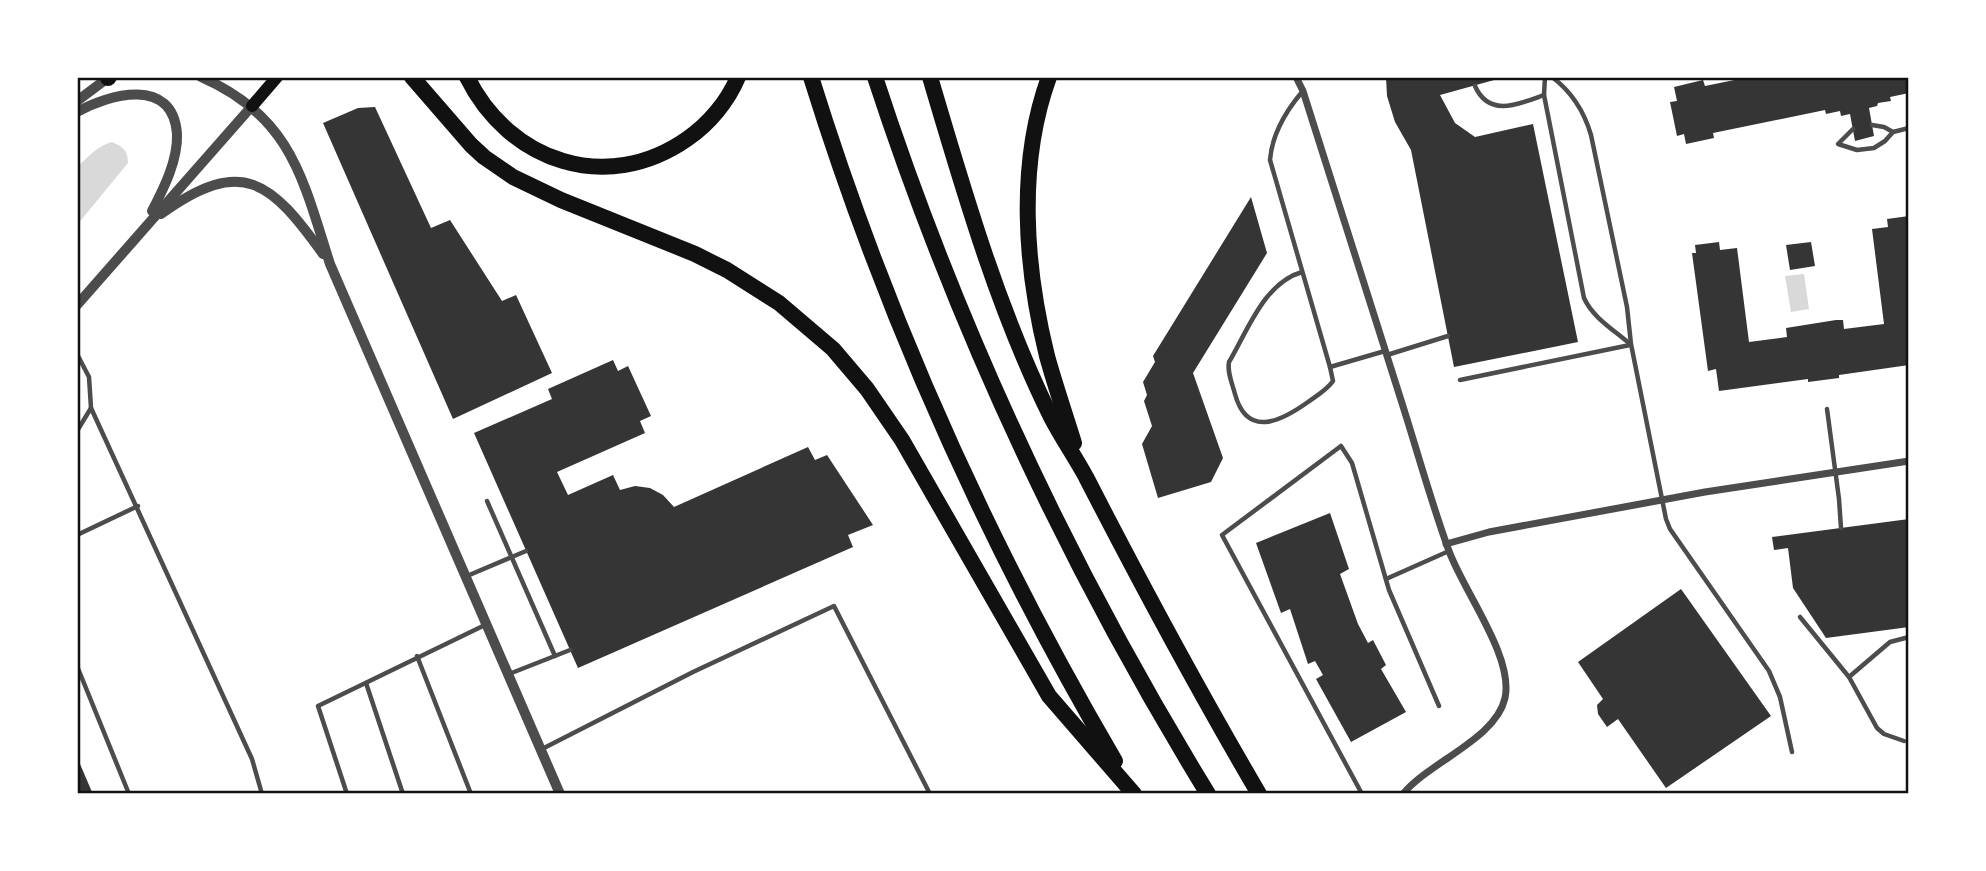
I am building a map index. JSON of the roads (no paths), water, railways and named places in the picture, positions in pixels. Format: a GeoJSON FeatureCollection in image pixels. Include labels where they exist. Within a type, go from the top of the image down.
{"type":"FeatureCollection","features":[{"type":"Feature","properties":{"kind":"highway"},"geometry":{"type":"LineString","coordinates":[[412,77],[466,139],[484,157],[505,172],[561,200],[719,266],[767,294],[833,349],[867,389],[902,440],[1049,696],[1134,794]]}},
{"type":"Feature","properties":{"kind":"highway"},"geometry":{"type":"LineString","coordinates":[[467,77],[485,108],[510,134],[557,160],[592,167],[629,164],[648,159],[678,145],[710,118],[738,77]]}},
{"type":"Feature","properties":{"kind":"highway"},"geometry":{"type":"LineString","coordinates":[[811,77],[870,249],[946,429],[1041,626],[1134,794]]}},
{"type":"Feature","properties":{"kind":"highway"},"geometry":{"type":"LineString","coordinates":[[875,77],[898,148],[949,281],[1024,452],[1107,618],[1208,794]]}},
{"type":"Feature","properties":{"kind":"highway"},"geometry":{"type":"LineString","coordinates":[[930,77],[970,209],[1014,331],[1052,417],[1194,683],[1259,794]]}},
{"type":"Feature","properties":{"kind":"highway"},"geometry":{"type":"LineString","coordinates":[[1049,77],[1035,128],[1029,179],[1028,215],[1032,267],[1046,354],[1085,475]]}},
{"type":"Feature","properties":{"kind":"highway"},"geometry":{"type":"LineString","coordinates":[[1043,94],[1057,77]]}},
{"type":"Feature","properties":{"kind":"main road"},"geometry":{"type":"LineString","coordinates":[[252,106],[277,77]]}},
{"type":"Feature","properties":{"kind":"street"},"geometry":{"type":"LineString","coordinates":[[77,101],[109,77]]}},
{"type":"Feature","properties":{"kind":"street"},"geometry":{"type":"LineString","coordinates":[[201,77],[229,90],[252,106],[273,127],[292,156],[306,188],[330,264],[560,794]]}},
{"type":"Feature","properties":{"kind":"street"},"geometry":{"type":"LineString","coordinates":[[1296,77],[1303,91],[1448,548],[1503,662],[1506,675],[1505,698],[1498,714],[1483,731],[1418,779],[1403,794]]}},
{"type":"Feature","properties":{"kind":"street"},"geometry":{"type":"LineString","coordinates":[[1302,77],[1303,91]]}},
{"type":"Feature","properties":{"kind":"street"},"geometry":{"type":"LineString","coordinates":[[77,112],[113,97],[135,93],[159,101],[173,118],[177,142],[173,159],[160,195],[142,229]]}},
{"type":"Feature","properties":{"kind":"street"},"geometry":{"type":"LineString","coordinates":[[77,305],[252,106]]}},
{"type":"Feature","properties":{"kind":"street"},"geometry":{"type":"LineString","coordinates":[[142,229],[172,206],[201,190],[220,184],[247,183],[266,190],[287,207],[330,264]]}},
{"type":"Feature","properties":{"kind":"street"},"geometry":{"type":"LineString","coordinates":[[1448,548],[1489,532],[1663,500],[1909,461]]}},
{"type":"Feature","properties":{"kind":"lane"},"geometry":{"type":"LineString","coordinates":[[1545,77],[1544,95],[1584,298],[1597,316],[1631,344]]}},
{"type":"Feature","properties":{"kind":"lane"},"geometry":{"type":"LineString","coordinates":[[1552,77],[1576,102],[1591,135],[1627,307],[1631,344],[1671,529],[1773,678],[1783,707],[1792,752]]}},
{"type":"Feature","properties":{"kind":"lane"},"geometry":{"type":"LineString","coordinates":[[1475,86],[1484,100],[1498,106],[1511,106],[1544,95]]}},
{"type":"Feature","properties":{"kind":"lane"},"geometry":{"type":"LineString","coordinates":[[1302,272],[1283,279],[1272,290],[1229,362],[1228,369],[1240,412],[1260,421],[1274,421],[1286,417],[1332,384],[1333,378],[1270,160],[1281,123],[1303,91]]}},
{"type":"Feature","properties":{"kind":"lane"},"geometry":{"type":"LineString","coordinates":[[1872,125],[1893,132]]}},
{"type":"Feature","properties":{"kind":"lane"},"geometry":{"type":"LineString","coordinates":[[1853,129],[1838,144],[1857,150],[1874,148],[1893,132],[1909,128]]}},
{"type":"Feature","properties":{"kind":"lane"},"geometry":{"type":"LineString","coordinates":[[1330,367],[1448,336]]}},
{"type":"Feature","properties":{"kind":"lane"},"geometry":{"type":"LineString","coordinates":[[1460,380],[1631,344]]}},
{"type":"Feature","properties":{"kind":"lane"},"geometry":{"type":"LineString","coordinates":[[77,354],[89,377],[92,408],[252,759],[262,794]]}},
{"type":"Feature","properties":{"kind":"lane"},"geometry":{"type":"LineString","coordinates":[[77,431],[92,408]]}},
{"type":"Feature","properties":{"kind":"lane"},"geometry":{"type":"LineString","coordinates":[[1827,409],[1841,528]]}},
{"type":"Feature","properties":{"kind":"lane"},"geometry":{"type":"LineString","coordinates":[[1362,794],[1222,534],[1342,446],[1352,463],[1385,579],[1439,706]]}},
{"type":"Feature","properties":{"kind":"lane"},"geometry":{"type":"LineString","coordinates":[[487,501],[555,656]]}},
{"type":"Feature","properties":{"kind":"lane"},"geometry":{"type":"LineString","coordinates":[[77,535],[138,506]]}},
{"type":"Feature","properties":{"kind":"lane"},"geometry":{"type":"LineString","coordinates":[[1385,579],[1448,548]]}},
{"type":"Feature","properties":{"kind":"lane"},"geometry":{"type":"LineString","coordinates":[[466,577],[526,551]]}},
{"type":"Feature","properties":{"kind":"lane"},"geometry":{"type":"LineString","coordinates":[[541,750],[692,672],[834,606],[929,792],[927,794]]}},
{"type":"Feature","properties":{"kind":"lane"},"geometry":{"type":"LineString","coordinates":[[1800,617],[1849,677],[1877,728],[1884,734],[1904,741]]}},
{"type":"Feature","properties":{"kind":"lane"},"geometry":{"type":"LineString","coordinates":[[347,794],[318,706],[486,624]]}},
{"type":"Feature","properties":{"kind":"lane"},"geometry":{"type":"LineString","coordinates":[[1849,677],[1890,642],[1909,638]]}},
{"type":"Feature","properties":{"kind":"lane"},"geometry":{"type":"LineString","coordinates":[[508,675],[570,650]]}},
{"type":"Feature","properties":{"kind":"lane"},"geometry":{"type":"LineString","coordinates":[[417,656],[471,794]]}},
{"type":"Feature","properties":{"kind":"lane"},"geometry":{"type":"LineString","coordinates":[[77,666],[129,794]]}},
{"type":"Feature","properties":{"kind":"lane"},"geometry":{"type":"LineString","coordinates":[[366,683],[403,794]]}}]}
